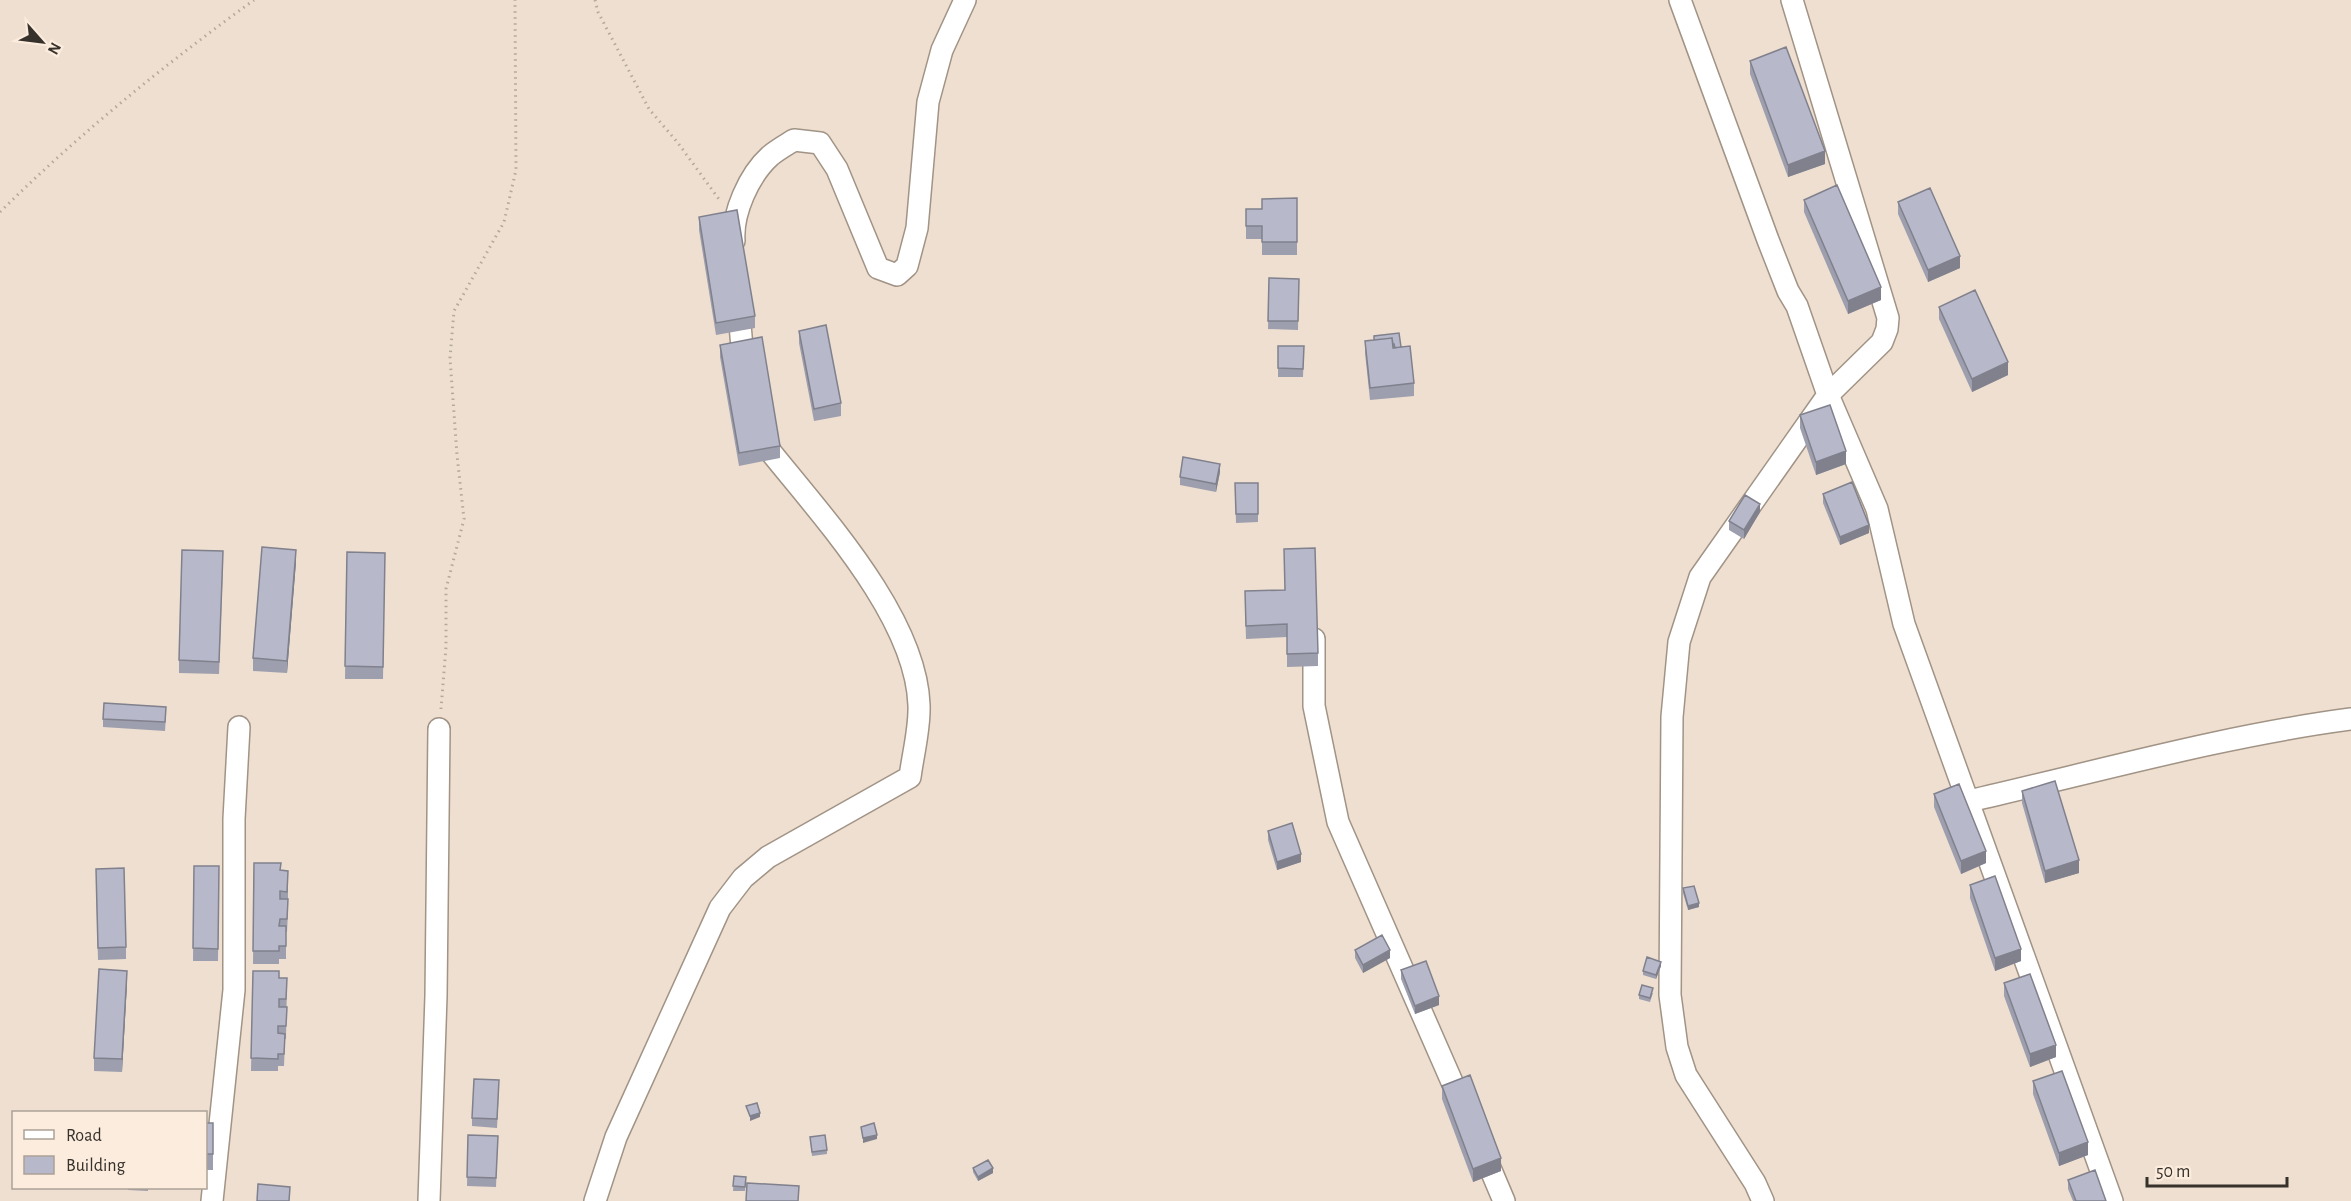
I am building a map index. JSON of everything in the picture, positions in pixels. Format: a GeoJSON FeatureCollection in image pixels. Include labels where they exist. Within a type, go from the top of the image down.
{"type":"FeatureCollection","features":[{"type":"Feature","properties":{"kind":"street"},"geometry":{"type":"LineString","coordinates":[[748,390],[742,360],[734,230],[743,193],[769,157],[794,140],[820,143],[837,169],[878,268],[897,275],[907,266],[917,228],[928,102],[942,50],[965,0]]}},
{"type":"Feature","properties":{"kind":"street"},"geometry":{"type":"LineString","coordinates":[[1680,0],[1776,260],[1788,291],[1797,306],[1828,395],[1877,509],[1904,624],[1970,801],[2112,1201]]}},
{"type":"Feature","properties":{"kind":"street"},"geometry":{"type":"LineString","coordinates":[[1763,1201],[1755,1183],[1686,1075],[1677,1047],[1670,995],[1672,717],[1679,642],[1700,577],[1828,395],[1882,342],[1888,318],[1792,0]]}},
{"type":"Feature","properties":{"kind":"street"},"geometry":{"type":"LineString","coordinates":[[596,1201],[616,1137],[720,908],[742,878],[768,857],[910,777],[919,705],[912,661],[900,631],[860,566],[766,446],[755,420]]}},
{"type":"Feature","properties":{"kind":"street"},"geometry":{"type":"LineString","coordinates":[[1314,614],[1314,706],[1338,822],[1504,1201]]}},
{"type":"Feature","properties":{"kind":"street"},"geometry":{"type":"LineString","coordinates":[[1970,801],[2218,743],[2306,725],[2351,719]]}},
{"type":"Feature","properties":{"kind":"street"},"geometry":{"type":"LineString","coordinates":[[212,1201],[234,990],[234,819],[239,727]]}},
{"type":"Feature","properties":{"kind":"street"},"geometry":{"type":"LineString","coordinates":[[429,1201],[436,996],[439,729]]}},
{"type":"Feature","properties":{"kind":"path"},"geometry":{"type":"LineString","coordinates":[[0,212],[43,170],[112,109],[254,0]]}},
{"type":"Feature","properties":{"kind":"path"},"geometry":{"type":"LineString","coordinates":[[439,729],[446,647],[446,589],[464,519],[450,358],[454,311],[504,222],[516,170],[515,0]]}},
{"type":"Feature","properties":{"kind":"path"},"geometry":{"type":"LineString","coordinates":[[595,0],[598,12],[649,109],[736,220]]}},
{"type":"Feature","properties":{"kind":"building"},"geometry":{"type":"Polygon","coordinates":[[[1786,47],[1825,151],[1788,165],[1750,61],[1786,47]]]}},
{"type":"Feature","properties":{"kind":"building"},"geometry":{"type":"Polygon","coordinates":[[[1837,185],[1881,287],[1848,301],[1804,200],[1837,185]]]}},
{"type":"Feature","properties":{"kind":"building"},"geometry":{"type":"Polygon","coordinates":[[[1930,188],[1960,256],[1928,270],[1898,202],[1930,188]]]}},
{"type":"Feature","properties":{"kind":"building"},"geometry":{"type":"Polygon","coordinates":[[[1297,198],[1297,242],[1262,242],[1262,226],[1246,226],[1246,209],[1262,209],[1262,199],[1297,198]]]}},
{"type":"Feature","properties":{"kind":"building"},"geometry":{"type":"Polygon","coordinates":[[[737,210],[755,316],[716,323],[699,217],[737,210]]]}},
{"type":"Feature","properties":{"kind":"building"},"geometry":{"type":"Polygon","coordinates":[[[1269,278],[1299,279],[1298,321],[1268,321],[1269,278]]]}},
{"type":"Feature","properties":{"kind":"building"},"geometry":{"type":"Polygon","coordinates":[[[1975,290],[2008,362],[1972,379],[1939,307],[1975,290]]]}},
{"type":"Feature","properties":{"kind":"building"},"geometry":{"type":"Polygon","coordinates":[[[826,325],[841,403],[814,409],[799,331],[826,325]]]}},
{"type":"Feature","properties":{"kind":"building"},"geometry":{"type":"Polygon","coordinates":[[[1399,333],[1401,347],[1395,348],[1392,338],[1374,340],[1374,336],[1399,333]]]}},
{"type":"Feature","properties":{"kind":"building"},"geometry":{"type":"Polygon","coordinates":[[[762,337],[780,446],[739,453],[720,345],[762,337]]]}},
{"type":"Feature","properties":{"kind":"building"},"geometry":{"type":"Polygon","coordinates":[[[1392,338],[1393,348],[1410,346],[1414,383],[1370,388],[1365,341],[1392,338]]]}},
{"type":"Feature","properties":{"kind":"building"},"geometry":{"type":"Polygon","coordinates":[[[1278,346],[1304,346],[1303,369],[1278,368],[1278,346]]]}},
{"type":"Feature","properties":{"kind":"building"},"geometry":{"type":"Polygon","coordinates":[[[1830,405],[1846,451],[1816,462],[1800,415],[1830,405]]]}},
{"type":"Feature","properties":{"kind":"building"},"geometry":{"type":"Polygon","coordinates":[[[1183,457],[1220,464],[1216,484],[1180,477],[1183,457]]]}},
{"type":"Feature","properties":{"kind":"building"},"geometry":{"type":"Polygon","coordinates":[[[1852,482],[1869,525],[1840,537],[1823,494],[1852,482]]]}},
{"type":"Feature","properties":{"kind":"building"},"geometry":{"type":"Polygon","coordinates":[[[1235,483],[1258,483],[1258,514],[1236,514],[1235,483]]]}},
{"type":"Feature","properties":{"kind":"building"},"geometry":{"type":"Polygon","coordinates":[[[1745,495],[1760,504],[1744,530],[1729,521],[1745,495]]]}},
{"type":"Feature","properties":{"kind":"building"},"geometry":{"type":"Polygon","coordinates":[[[262,547],[296,550],[287,661],[253,658],[262,547]]]}},
{"type":"Feature","properties":{"kind":"building"},"geometry":{"type":"Polygon","coordinates":[[[1315,548],[1318,653],[1287,654],[1287,624],[1246,626],[1245,591],[1285,590],[1284,549],[1315,548]]]}},
{"type":"Feature","properties":{"kind":"building"},"geometry":{"type":"Polygon","coordinates":[[[182,550],[223,551],[219,662],[179,660],[182,550]]]}},
{"type":"Feature","properties":{"kind":"building"},"geometry":{"type":"Polygon","coordinates":[[[347,552],[385,553],[383,667],[345,666],[347,552]]]}},
{"type":"Feature","properties":{"kind":"building"},"geometry":{"type":"Polygon","coordinates":[[[104,703],[166,707],[165,722],[103,719],[104,703]]]}},
{"type":"Feature","properties":{"kind":"building"},"geometry":{"type":"Polygon","coordinates":[[[2055,781],[2079,860],[2045,871],[2022,791],[2055,781]]]}},
{"type":"Feature","properties":{"kind":"building"},"geometry":{"type":"Polygon","coordinates":[[[1959,784],[1986,851],[1961,861],[1934,794],[1959,784]]]}},
{"type":"Feature","properties":{"kind":"building"},"geometry":{"type":"Polygon","coordinates":[[[1292,823],[1301,854],[1277,862],[1268,831],[1292,823]]]}},
{"type":"Feature","properties":{"kind":"building"},"geometry":{"type":"Polygon","coordinates":[[[254,863],[281,863],[280,870],[288,871],[287,892],[280,891],[280,899],[288,899],[287,919],[280,919],[279,926],[286,926],[286,946],[279,946],[279,951],[253,951],[254,863]]]}},
{"type":"Feature","properties":{"kind":"building"},"geometry":{"type":"Polygon","coordinates":[[[194,866],[219,866],[218,949],[193,948],[194,866]]]}},
{"type":"Feature","properties":{"kind":"building"},"geometry":{"type":"Polygon","coordinates":[[[124,868],[126,947],[98,948],[96,869],[124,868]]]}},
{"type":"Feature","properties":{"kind":"building"},"geometry":{"type":"Polygon","coordinates":[[[1995,876],[2021,949],[1995,958],[1970,885],[1995,876]]]}},
{"type":"Feature","properties":{"kind":"building"},"geometry":{"type":"Polygon","coordinates":[[[1694,886],[1699,903],[1688,906],[1683,888],[1694,886]]]}},
{"type":"Feature","properties":{"kind":"building"},"geometry":{"type":"Polygon","coordinates":[[[1382,935],[1390,950],[1363,965],[1355,950],[1382,935]]]}},
{"type":"Feature","properties":{"kind":"building"},"geometry":{"type":"Polygon","coordinates":[[[1647,957],[1661,962],[1656,975],[1643,971],[1647,957]]]}},
{"type":"Feature","properties":{"kind":"building"},"geometry":{"type":"Polygon","coordinates":[[[1426,961],[1439,996],[1415,1006],[1401,970],[1426,961]]]}},
{"type":"Feature","properties":{"kind":"building"},"geometry":{"type":"Polygon","coordinates":[[[99,969],[127,971],[122,1059],[94,1058],[99,969]]]}},
{"type":"Feature","properties":{"kind":"building"},"geometry":{"type":"Polygon","coordinates":[[[253,971],[279,971],[279,978],[287,978],[286,999],[279,999],[279,1007],[287,1007],[286,1026],[278,1026],[278,1033],[285,1034],[284,1054],[278,1054],[278,1059],[251,1058],[253,971]]]}},
{"type":"Feature","properties":{"kind":"building"},"geometry":{"type":"Polygon","coordinates":[[[2030,974],[2056,1045],[2030,1054],[2004,983],[2030,974]]]}},
{"type":"Feature","properties":{"kind":"building"},"geometry":{"type":"Polygon","coordinates":[[[1642,985],[1653,988],[1650,998],[1639,995],[1642,985]]]}},
{"type":"Feature","properties":{"kind":"building"},"geometry":{"type":"Polygon","coordinates":[[[2062,1071],[2088,1142],[2059,1153],[2033,1081],[2062,1071]]]}},
{"type":"Feature","properties":{"kind":"building"},"geometry":{"type":"Polygon","coordinates":[[[1470,1075],[1501,1158],[1473,1169],[1442,1086],[1470,1075]]]}},
{"type":"Feature","properties":{"kind":"building"},"geometry":{"type":"Polygon","coordinates":[[[474,1079],[499,1080],[497,1119],[472,1118],[474,1079]]]}},
{"type":"Feature","properties":{"kind":"building"},"geometry":{"type":"Polygon","coordinates":[[[757,1103],[760,1113],[750,1116],[746,1106],[757,1103]]]}},
{"type":"Feature","properties":{"kind":"building"},"geometry":{"type":"Polygon","coordinates":[[[207,1123],[213,1123],[213,1154],[207,1154],[207,1123]]]}},
{"type":"Feature","properties":{"kind":"building"},"geometry":{"type":"Polygon","coordinates":[[[874,1123],[877,1135],[863,1138],[861,1127],[874,1123]]]}},
{"type":"Feature","properties":{"kind":"building"},"geometry":{"type":"Polygon","coordinates":[[[468,1135],[498,1136],[496,1178],[467,1177],[468,1135]]]}},
{"type":"Feature","properties":{"kind":"building"},"geometry":{"type":"Polygon","coordinates":[[[825,1135],[827,1150],[812,1152],[810,1137],[825,1135]]]}},
{"type":"Feature","properties":{"kind":"building"},"geometry":{"type":"Polygon","coordinates":[[[988,1160],[993,1168],[978,1177],[973,1168],[988,1160]]]}},
{"type":"Feature","properties":{"kind":"building"},"geometry":{"type":"Polygon","coordinates":[[[2095,1170],[2106,1201],[2076,1201],[2068,1180],[2095,1170]]]}},
{"type":"Feature","properties":{"kind":"building"},"geometry":{"type":"Polygon","coordinates":[[[734,1176],[746,1177],[745,1187],[733,1186],[734,1176]]]}},
{"type":"Feature","properties":{"kind":"building"},"geometry":{"type":"Polygon","coordinates":[[[747,1183],[799,1186],[798,1201],[746,1201],[747,1183]]]}},
{"type":"Feature","properties":{"kind":"building"},"geometry":{"type":"Polygon","coordinates":[[[258,1184],[290,1187],[289,1201],[257,1201],[258,1184]]]}}]}
